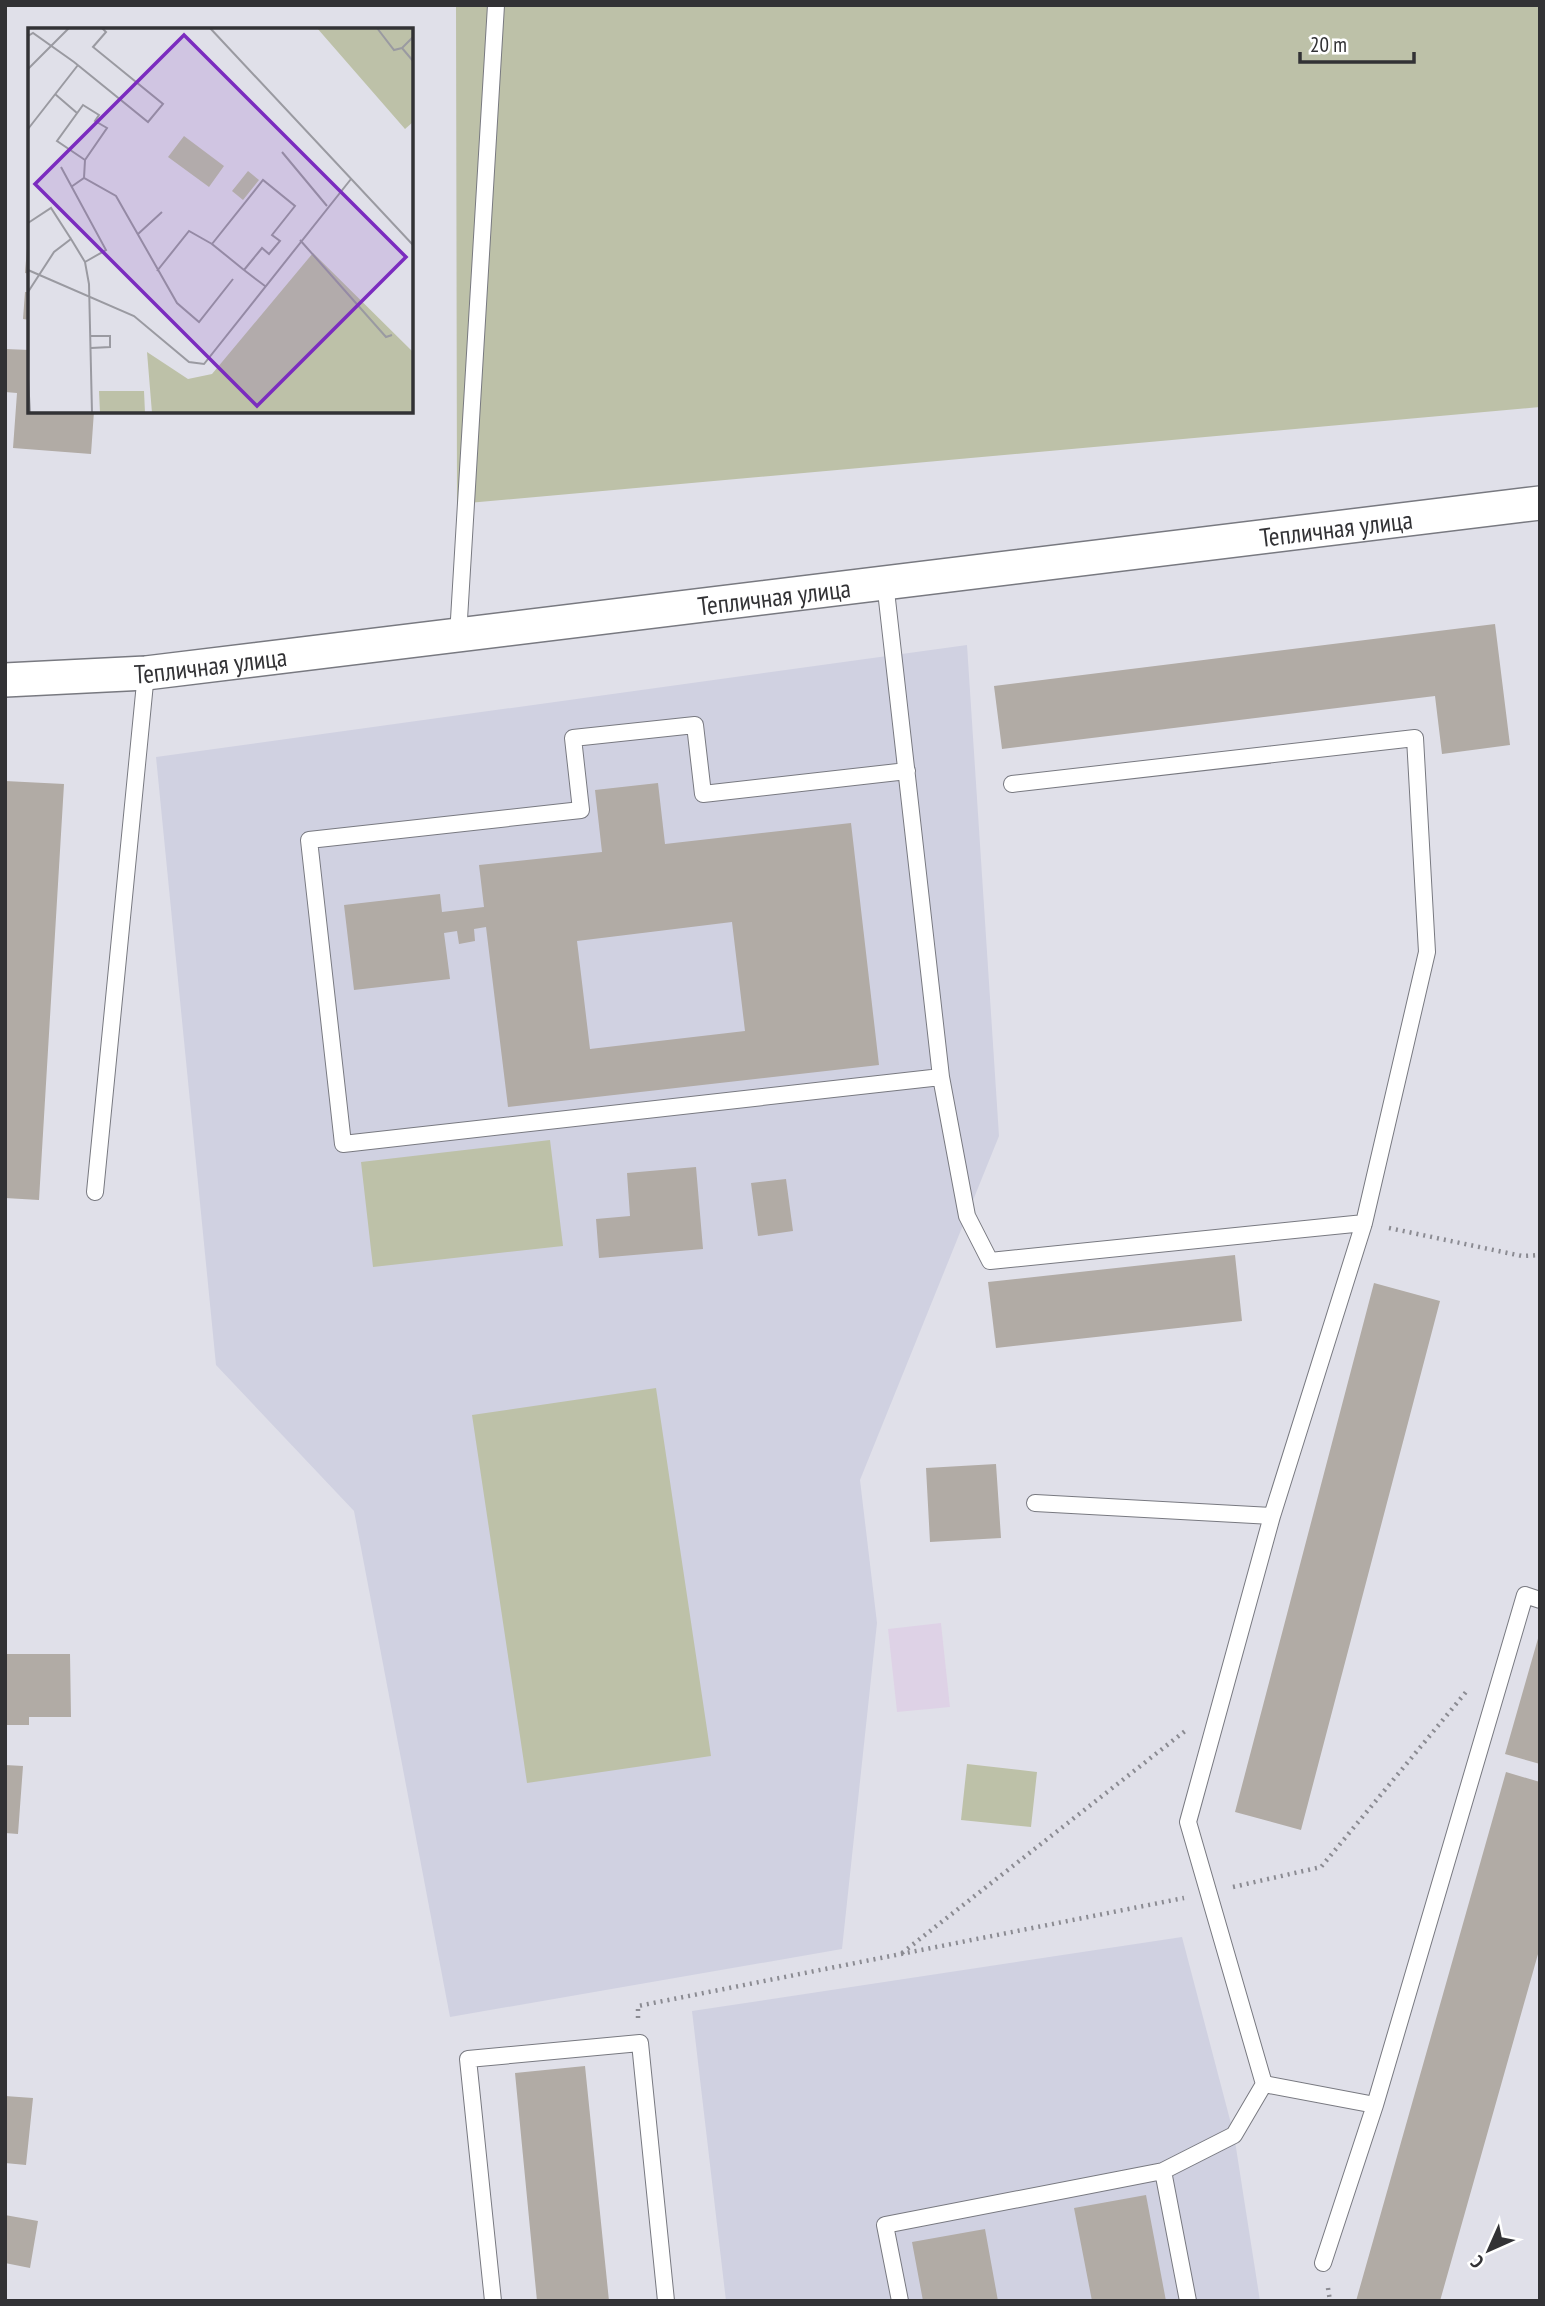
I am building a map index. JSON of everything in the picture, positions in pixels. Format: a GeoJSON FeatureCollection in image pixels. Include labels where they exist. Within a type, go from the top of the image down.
{"type":"FeatureCollection","features":[{"type":"Feature","properties":{"kind":"street","name":"Тепличная улица"},"geometry":{"type":"LineString","coordinates":[[5,680],[146,673],[1540,503]]}},
{"type":"Feature","properties":{"kind":"lane"},"geometry":{"type":"LineString","coordinates":[[458,636],[496,5]]}},
{"type":"Feature","properties":{"kind":"lane"},"geometry":{"type":"LineString","coordinates":[[885,582],[941,1077],[967,1216],[990,1261],[1364,1223]]}},
{"type":"Feature","properties":{"kind":"lane"},"geometry":{"type":"LineString","coordinates":[[95,1192],[146,673]]}},
{"type":"Feature","properties":{"kind":"lane"},"geometry":{"type":"LineString","coordinates":[[907,771],[703,794],[695,725],[573,738],[581,810],[309,840],[343,1144],[941,1077]]}},
{"type":"Feature","properties":{"kind":"lane"},"geometry":{"type":"LineString","coordinates":[[900,2301],[885,2225],[1163,2171],[1234,2135],[1264,2084],[1188,1822],[1272,1516],[1364,1223],[1427,952],[1415,738],[1012,784]]}},
{"type":"Feature","properties":{"kind":"lane"},"geometry":{"type":"LineString","coordinates":[[1035,1503],[1272,1516]]}},
{"type":"Feature","properties":{"kind":"lane"},"geometry":{"type":"LineString","coordinates":[[1323,2263],[1375,2105],[1525,1595],[1540,1600]]}},
{"type":"Feature","properties":{"kind":"lane"},"geometry":{"type":"LineString","coordinates":[[493,2301],[468,2059],[640,2043],[666,2301]]}},
{"type":"Feature","properties":{"kind":"lane"},"geometry":{"type":"LineString","coordinates":[[1264,2084],[1375,2105]]}},
{"type":"Feature","properties":{"kind":"lane"},"geometry":{"type":"LineString","coordinates":[[1163,2171],[1188,2301]]}},
{"type":"Feature","properties":{"kind":"path"},"geometry":{"type":"LineString","coordinates":[[1364,1223],[1522,1256],[1540,1255]]}},
{"type":"Feature","properties":{"kind":"path"},"geometry":{"type":"LineString","coordinates":[[640,2043],[638,2006],[1208,1893],[1321,1867],[1470,1687]]}},
{"type":"Feature","properties":{"kind":"path"},"geometry":{"type":"LineString","coordinates":[[901,1954],[1221,1702]]}},
{"type":"Feature","properties":{"kind":"shaded area"},"geometry":{"type":"Polygon","coordinates":[[[967,645],[999,1136],[860,1480],[877,1623],[842,1949],[450,2017],[354,1511],[216,1365],[156,757],[967,645]]]}},
{"type":"Feature","properties":{"kind":"shaded area"},"geometry":{"type":"Polygon","coordinates":[[[941,1623],[950,1707],[897,1712],[888,1629],[941,1623]]]}},
{"type":"Feature","properties":{"kind":"shaded area"},"geometry":{"type":"Polygon","coordinates":[[[1182,1937],[1234,2135],[1260,2301],[726,2301],[692,2011],[1182,1937]]]}},
{"type":"Feature","properties":{"kind":"green space"},"geometry":{"type":"Polygon","coordinates":[[[456,5],[1540,5],[1540,407],[457,504],[456,5]]]}},
{"type":"Feature","properties":{"kind":"green space"},"geometry":{"type":"Polygon","coordinates":[[[550,1140],[563,1246],[373,1267],[361,1162],[550,1140]]]}},
{"type":"Feature","properties":{"kind":"green space"},"geometry":{"type":"Polygon","coordinates":[[[656,1388],[711,1756],[527,1783],[472,1415],[656,1388]]]}},
{"type":"Feature","properties":{"kind":"green space"},"geometry":{"type":"Polygon","coordinates":[[[967,1764],[1037,1772],[1031,1827],[961,1820],[967,1764]]]}},
{"type":"Feature","properties":{"kind":"building"},"geometry":{"type":"Polygon","coordinates":[[[28,236],[28,274],[25,273],[28,236]]]}},
{"type":"Feature","properties":{"kind":"building"},"geometry":{"type":"Polygon","coordinates":[[[25,292],[28,292],[28,320],[23,319],[25,292]]]}},
{"type":"Feature","properties":{"kind":"building"},"geometry":{"type":"Polygon","coordinates":[[[5,349],[28,350],[28,413],[94,413],[91,454],[13,448],[17,393],[5,392],[5,349]]]}},
{"type":"Feature","properties":{"kind":"building"},"geometry":{"type":"Polygon","coordinates":[[[1495,624],[1510,745],[1442,754],[1435,696],[1002,749],[994,686],[1495,624]]]}},
{"type":"Feature","properties":{"kind":"building"},"geometry":{"type":"Polygon","coordinates":[[[5,781],[64,784],[39,1200],[5,1198],[5,781]]]}},
{"type":"Feature","properties":{"kind":"building"},"geometry":{"type":"Polygon","coordinates":[[[658,783],[665,844],[851,823],[879,1065],[508,1107],[486,927],[474,929],[475,941],[459,944],[457,931],[444,933],[450,979],[354,990],[344,905],[440,894],[442,912],[484,907],[479,865],[602,852],[595,790],[658,783]],[[732,922],[577,941],[590,1049],[745,1031],[732,922]]]}},
{"type":"Feature","properties":{"kind":"building"},"geometry":{"type":"Polygon","coordinates":[[[696,1167],[703,1249],[599,1258],[596,1219],[630,1216],[627,1173],[696,1167]]]}},
{"type":"Feature","properties":{"kind":"building"},"geometry":{"type":"Polygon","coordinates":[[[786,1179],[793,1231],[758,1236],[751,1183],[786,1179]]]}},
{"type":"Feature","properties":{"kind":"building"},"geometry":{"type":"Polygon","coordinates":[[[1235,1255],[1242,1321],[996,1348],[988,1282],[1235,1255]]]}},
{"type":"Feature","properties":{"kind":"building"},"geometry":{"type":"Polygon","coordinates":[[[1374,1283],[1440,1301],[1301,1830],[1235,1812],[1374,1283]]]}},
{"type":"Feature","properties":{"kind":"building"},"geometry":{"type":"Polygon","coordinates":[[[996,1464],[1001,1538],[930,1542],[926,1468],[996,1464]]]}},
{"type":"Feature","properties":{"kind":"building"},"geometry":{"type":"Polygon","coordinates":[[[1540,1635],[1540,1764],[1505,1754],[1540,1635]]]}},
{"type":"Feature","properties":{"kind":"building"},"geometry":{"type":"Polygon","coordinates":[[[5,1654],[70,1654],[71,1717],[29,1717],[29,1725],[5,1725],[5,1654]]]}},
{"type":"Feature","properties":{"kind":"building"},"geometry":{"type":"Polygon","coordinates":[[[5,1765],[23,1766],[18,1834],[5,1833],[5,1765]]]}},
{"type":"Feature","properties":{"kind":"building"},"geometry":{"type":"Polygon","coordinates":[[[1506,1772],[1540,1782],[1540,1947],[1440,2301],[1356,2301],[1506,1772]]]}},
{"type":"Feature","properties":{"kind":"building"},"geometry":{"type":"Polygon","coordinates":[[[585,2066],[609,2301],[537,2301],[515,2073],[585,2066]]]}},
{"type":"Feature","properties":{"kind":"building"},"geometry":{"type":"Polygon","coordinates":[[[5,2096],[33,2098],[26,2165],[5,2163],[5,2096]]]}},
{"type":"Feature","properties":{"kind":"building"},"geometry":{"type":"Polygon","coordinates":[[[1146,2195],[1166,2301],[1092,2301],[1074,2208],[1146,2195]]]}},
{"type":"Feature","properties":{"kind":"building"},"geometry":{"type":"Polygon","coordinates":[[[5,2215],[38,2221],[30,2268],[5,2263],[5,2215]]]}},
{"type":"Feature","properties":{"kind":"building"},"geometry":{"type":"Polygon","coordinates":[[[985,2229],[998,2301],[923,2301],[912,2242],[985,2229]]]}}]}
